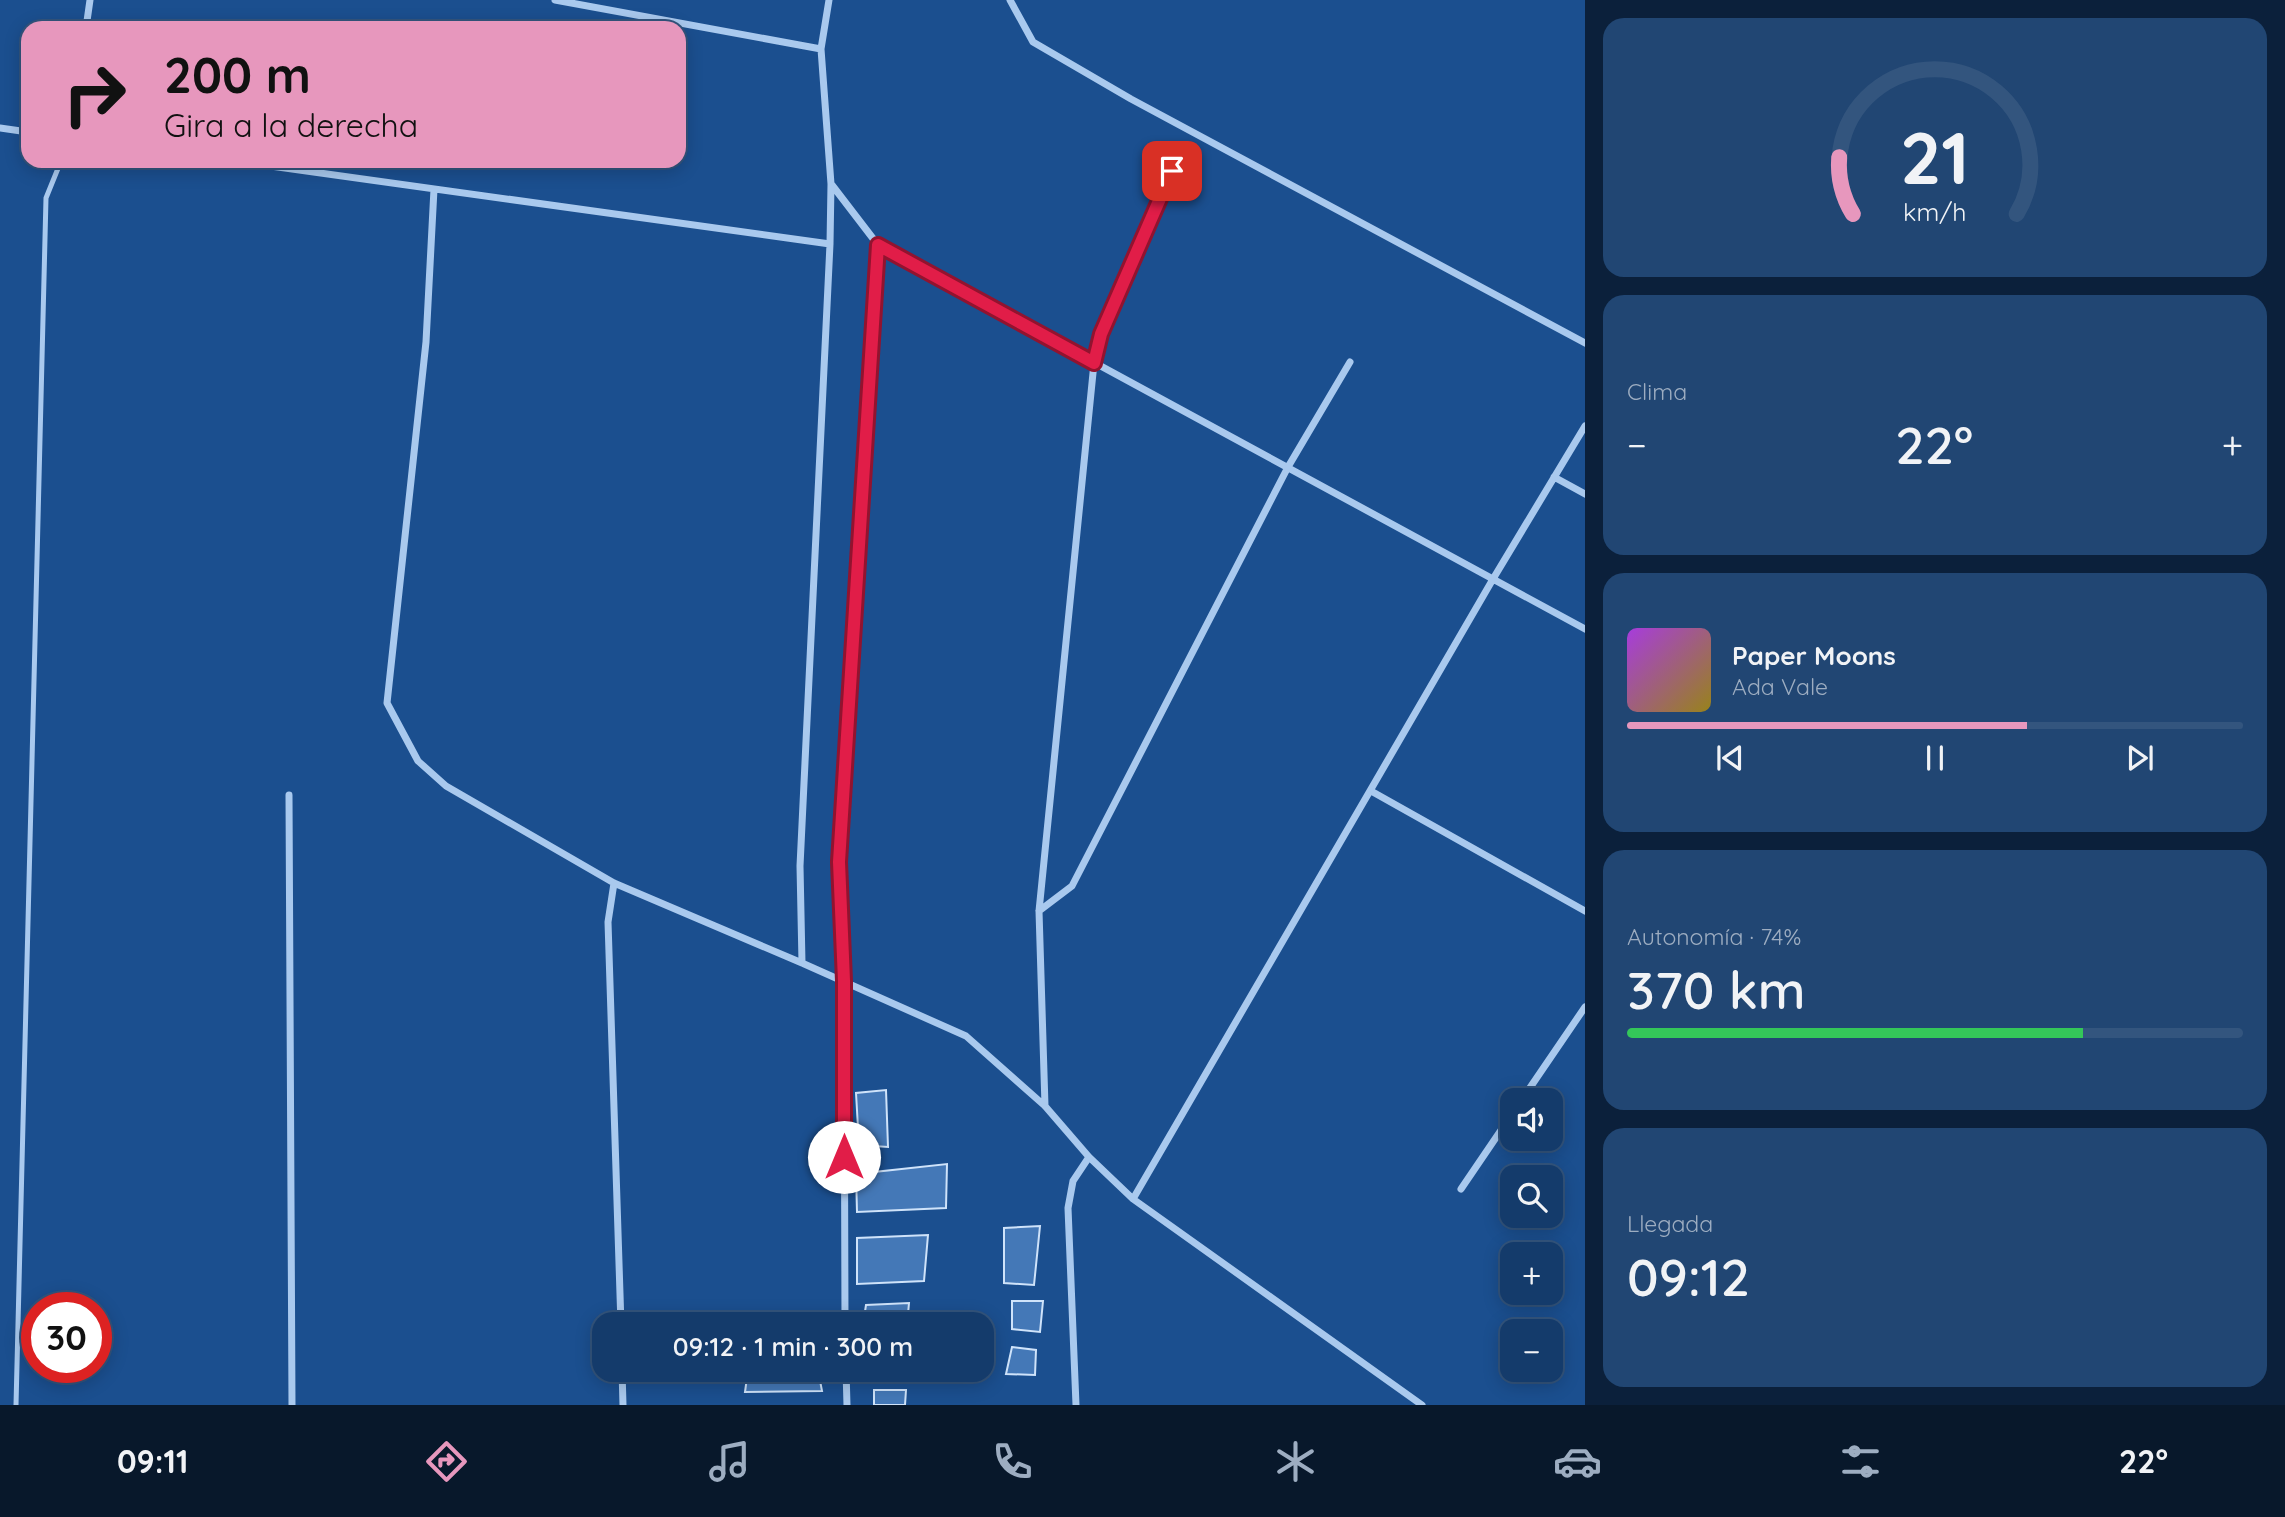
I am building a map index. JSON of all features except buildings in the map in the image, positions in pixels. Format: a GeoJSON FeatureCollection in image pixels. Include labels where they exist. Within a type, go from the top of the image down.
{"type":"FeatureCollection","features":[{"type":"Feature","properties":{"kind":"street"},"geometry":{"type":"LineString","coordinates":[[87,21],[90,0]]}},
{"type":"Feature","properties":{"kind":"street"},"geometry":{"type":"LineString","coordinates":[[555,0],[669,21]]}},
{"type":"Feature","properties":{"kind":"street"},"geometry":{"type":"LineString","coordinates":[[802,963],[801,853],[830,244],[831,184],[821,49],[829,0]]}},
{"type":"Feature","properties":{"kind":"street"},"geometry":{"type":"LineString","coordinates":[[1010,0],[1033,42],[1131,99],[1585,343]]}},
{"type":"Feature","properties":{"kind":"street"},"geometry":{"type":"LineString","coordinates":[[686,24],[821,49]]}},
{"type":"Feature","properties":{"kind":"street"},"geometry":{"type":"LineString","coordinates":[[0,128],[21,131]]}},
{"type":"Feature","properties":{"kind":"street"},"geometry":{"type":"LineString","coordinates":[[284,168],[830,244]]}},
{"type":"Feature","properties":{"kind":"street"},"geometry":{"type":"LineString","coordinates":[[1045,1106],[1039,911],[1094,363],[1101,334],[1172,171]]}},
{"type":"Feature","properties":{"kind":"street"},"geometry":{"type":"LineString","coordinates":[[831,184],[878,245],[1585,629]]}},
{"type":"Feature","properties":{"kind":"street"},"geometry":{"type":"LineString","coordinates":[[434,189],[426,342],[387,703],[418,761],[446,786],[614,883],[966,1036],[1045,1106],[1088,1157],[1133,1199],[1422,1405]]}},
{"type":"Feature","properties":{"kind":"street"},"geometry":{"type":"LineString","coordinates":[[845,1312],[844,981],[839,862],[878,245]]}},
{"type":"Feature","properties":{"kind":"street"},"geometry":{"type":"LineString","coordinates":[[1039,911],[1072,886],[1287,467],[1350,362]]}},
{"type":"Feature","properties":{"kind":"street"},"geometry":{"type":"LineString","coordinates":[[1133,1199],[1493,579],[1585,426]]}},
{"type":"Feature","properties":{"kind":"street"},"geometry":{"type":"LineString","coordinates":[[1554,477],[1585,494]]}},
{"type":"Feature","properties":{"kind":"street"},"geometry":{"type":"LineString","coordinates":[[1371,791],[1585,911]]}},
{"type":"Feature","properties":{"kind":"street"},"geometry":{"type":"LineString","coordinates":[[289,795],[292,1405]]}},
{"type":"Feature","properties":{"kind":"street"},"geometry":{"type":"LineString","coordinates":[[614,883],[608,922],[621,1312]]}},
{"type":"Feature","properties":{"kind":"street"},"geometry":{"type":"LineString","coordinates":[[1530,1088],[1585,1007]]}},
{"type":"Feature","properties":{"kind":"street"},"geometry":{"type":"LineString","coordinates":[[1461,1189],[1500,1132]]}},
{"type":"Feature","properties":{"kind":"street"},"geometry":{"type":"LineString","coordinates":[[1076,1405],[1068,1208],[1073,1181],[1088,1157]]}},
{"type":"Feature","properties":{"kind":"street"},"geometry":{"type":"LineString","coordinates":[[622,1382],[623,1405]]}},
{"type":"Feature","properties":{"kind":"street"},"geometry":{"type":"LineString","coordinates":[[847,1382],[848,1405]]}},
{"type":"Feature","properties":{"kind":"lane"},"geometry":{"type":"LineString","coordinates":[[16,1405],[46,198],[58,168]]}},
{"type":"Feature","properties":{"kind":"route"},"geometry":{"type":"LineString","coordinates":[[844,1157],[844,981],[839,862],[878,245],[1094,363],[1101,334],[1172,171]]}}]}
